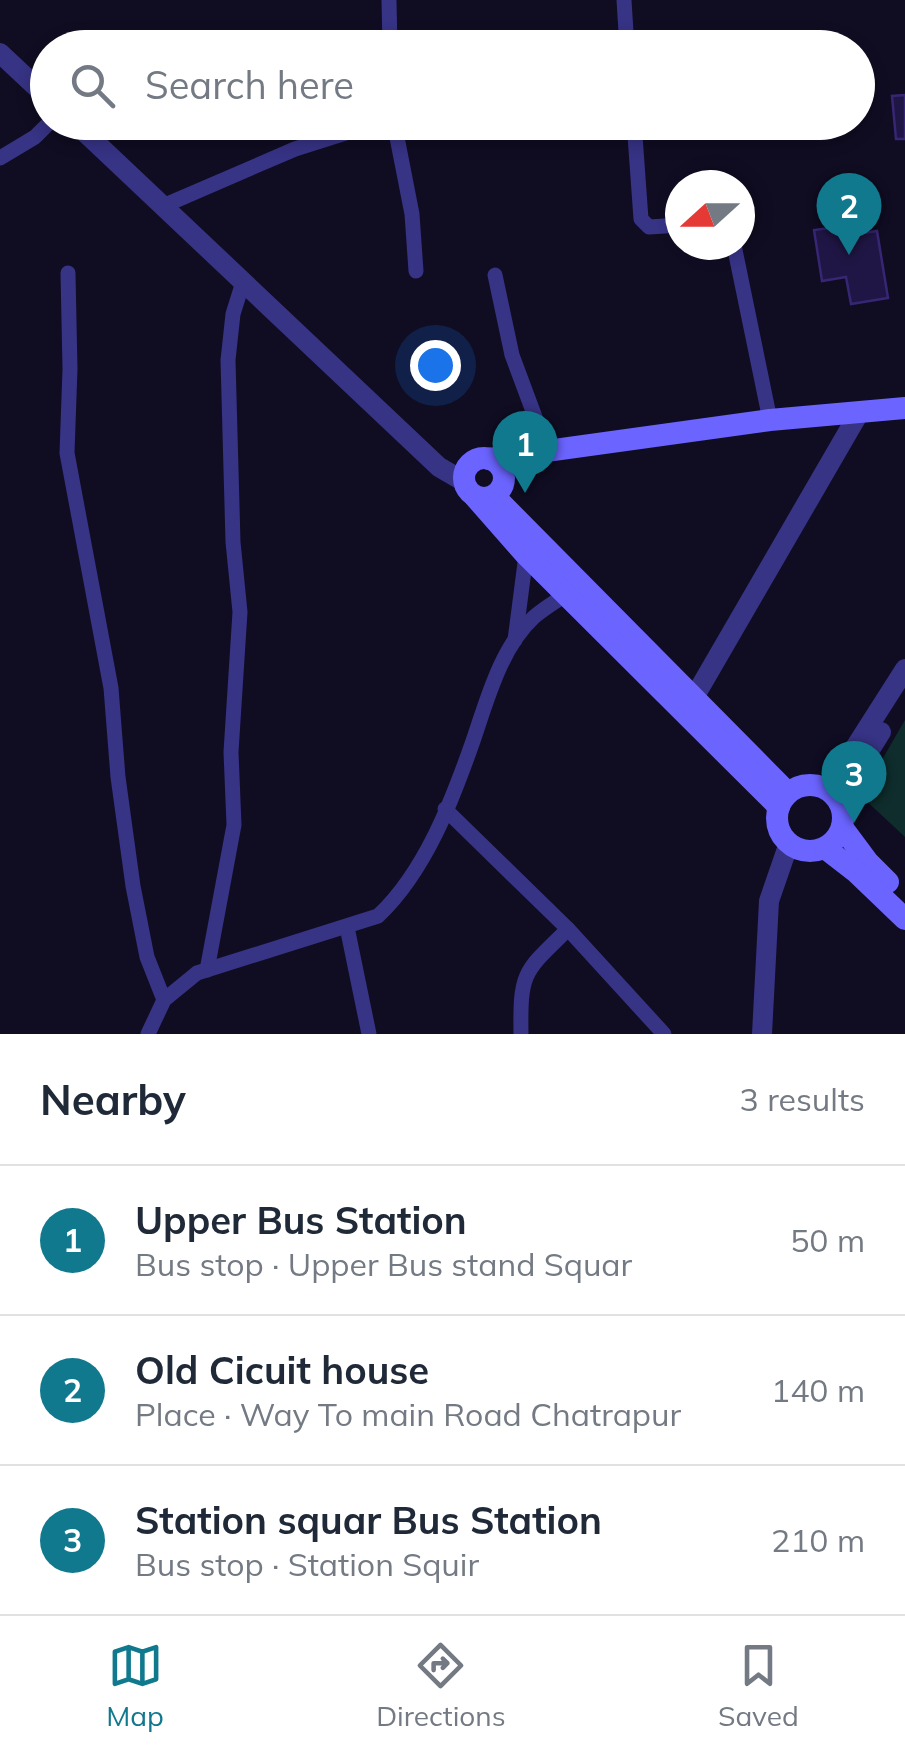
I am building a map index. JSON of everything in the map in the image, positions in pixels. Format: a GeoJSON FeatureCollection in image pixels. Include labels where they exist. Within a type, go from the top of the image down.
{"type":"FeatureCollection","features":[{"type":"Feature","properties":{"kind":"main road"},"geometry":{"type":"LineString","coordinates":[[689,706],[526,555],[477,491],[470,462],[495,464],[803,430],[905,408]]}},
{"type":"Feature","properties":{"kind":"main road"},"geometry":{"type":"LineString","coordinates":[[495,464],[547,450],[770,420],[905,423]]}},
{"type":"Feature","properties":{"kind":"main road"},"geometry":{"type":"LineString","coordinates":[[477,491],[503,486],[495,464]]}},
{"type":"Feature","properties":{"kind":"main road"},"geometry":{"type":"LineString","coordinates":[[477,491],[784,800]]}},
{"type":"Feature","properties":{"kind":"main road"},"geometry":{"type":"LineString","coordinates":[[808,785],[833,796],[843,817],[837,837],[824,848],[810,851],[788,844],[778,824],[784,800],[808,785]]}},
{"type":"Feature","properties":{"kind":"main road"},"geometry":{"type":"LineString","coordinates":[[842,828],[868,862],[905,898]]}},
{"type":"Feature","properties":{"kind":"main road"},"geometry":{"type":"LineString","coordinates":[[824,848],[856,872],[905,919]]}},
{"type":"Feature","properties":{"kind":"street"},"geometry":{"type":"LineString","coordinates":[[390,0],[390,30]]}},
{"type":"Feature","properties":{"kind":"street"},"geometry":{"type":"LineString","coordinates":[[624,0],[626,30]]}},
{"type":"Feature","properties":{"kind":"street"},"geometry":{"type":"LineString","coordinates":[[0,53],[30,81]]}},
{"type":"Feature","properties":{"kind":"street"},"geometry":{"type":"LineString","coordinates":[[0,158],[32,140]]}},
{"type":"Feature","properties":{"kind":"street"},"geometry":{"type":"LineString","coordinates":[[93,140],[439,467],[477,491]]}},
{"type":"Feature","properties":{"kind":"street"},"geometry":{"type":"LineString","coordinates":[[163,206],[323,140]]}},
{"type":"Feature","properties":{"kind":"street"},"geometry":{"type":"LineString","coordinates":[[398,140],[412,214],[416,271]]}},
{"type":"Feature","properties":{"kind":"street"},"geometry":{"type":"LineString","coordinates":[[635,140],[642,219],[649,227],[665,226]]}},
{"type":"Feature","properties":{"kind":"street"},"geometry":{"type":"LineString","coordinates":[[737,260],[770,420]]}},
{"type":"Feature","properties":{"kind":"street"},"geometry":{"type":"LineString","coordinates":[[68,273],[67,452],[111,688],[118,777],[134,886],[147,957],[164,1000]]}},
{"type":"Feature","properties":{"kind":"street"},"geometry":{"type":"LineString","coordinates":[[495,275],[512,355],[547,450]]}},
{"type":"Feature","properties":{"kind":"street"},"geometry":{"type":"LineString","coordinates":[[207,970],[234,825],[230,752],[240,612],[233,542],[228,360],[233,314],[243,282]]}},
{"type":"Feature","properties":{"kind":"street"},"geometry":{"type":"LineString","coordinates":[[689,706],[856,420]]}},
{"type":"Feature","properties":{"kind":"street"},"geometry":{"type":"LineString","coordinates":[[515,640],[526,555]]}},
{"type":"Feature","properties":{"kind":"street"},"geometry":{"type":"LineString","coordinates":[[148,1034],[164,1000],[197,972],[378,916],[398,896],[445,809],[490,692],[515,640],[534,618],[566,595]]}},
{"type":"Feature","properties":{"kind":"street"},"geometry":{"type":"LineString","coordinates":[[833,796],[905,669]]}},
{"type":"Feature","properties":{"kind":"street"},"geometry":{"type":"LineString","coordinates":[[833,796],[905,692]]}},
{"type":"Feature","properties":{"kind":"street"},"geometry":{"type":"LineString","coordinates":[[445,809],[568,928],[664,1034]]}},
{"type":"Feature","properties":{"kind":"street"},"geometry":{"type":"LineString","coordinates":[[762,1034],[769,901],[788,844]]}},
{"type":"Feature","properties":{"kind":"street"},"geometry":{"type":"LineString","coordinates":[[348,926],[369,1034]]}},
{"type":"Feature","properties":{"kind":"street"},"geometry":{"type":"LineString","coordinates":[[521,1034],[522,984],[530,966],[568,928]]}},
{"type":"Feature","properties":{"kind":"green space"},"geometry":{"type":"Polygon","coordinates":[[[905,720],[905,837],[861,796],[905,720]]]}},
{"type":"Feature","properties":{"kind":"building"},"geometry":{"type":"Polygon","coordinates":[[[905,95],[905,139],[896,139],[892,96],[905,95]]]}},
{"type":"Feature","properties":{"kind":"building"},"geometry":{"type":"Polygon","coordinates":[[[859,207],[863,233],[877,231],[888,298],[851,304],[846,277],[822,281],[814,230],[830,228],[828,217],[839,215],[838,210],[859,207]]]}},
{"type":"Feature","properties":{"kind":"place","name":"Old Cicuit house"},"geometry":{"type":"Point","coordinates":[849,255]}},
{"type":"Feature","properties":{"kind":"place","name":"Upper Bus Station"},"geometry":{"type":"Point","coordinates":[525,493]}},
{"type":"Feature","properties":{"kind":"place","name":"Station squar Bus Station"},"geometry":{"type":"Point","coordinates":[854,823]}}]}
